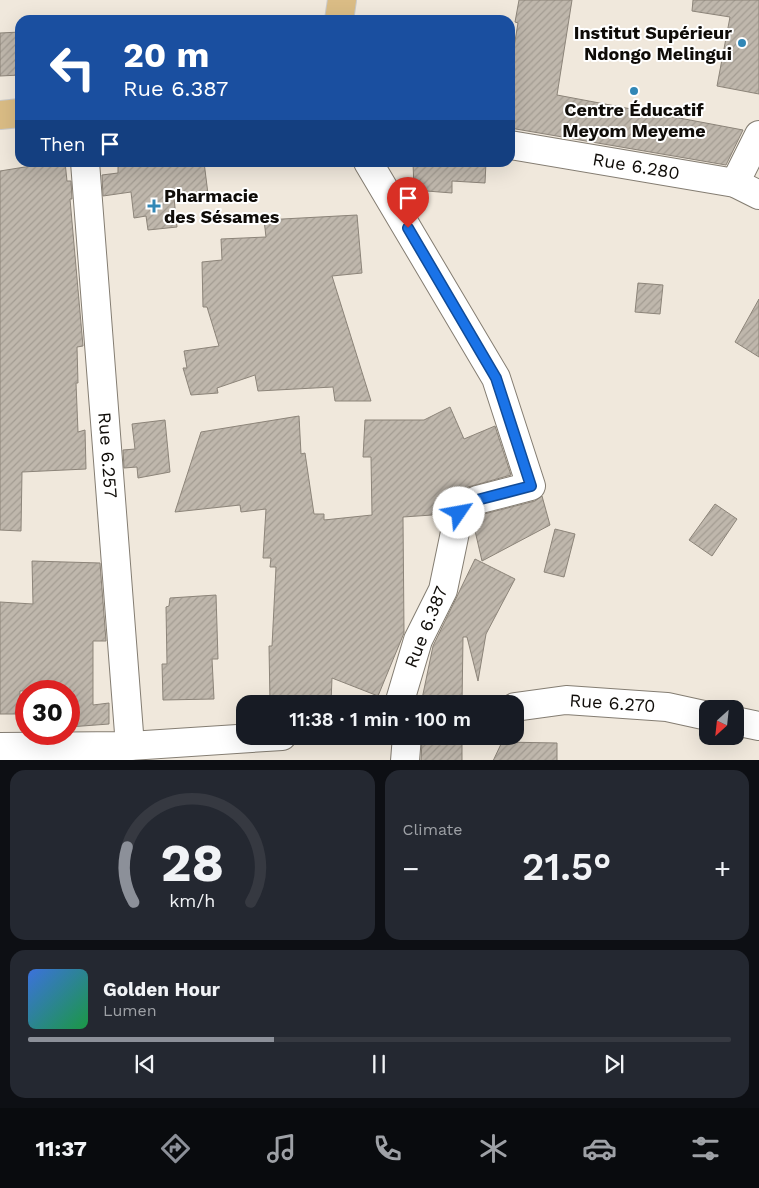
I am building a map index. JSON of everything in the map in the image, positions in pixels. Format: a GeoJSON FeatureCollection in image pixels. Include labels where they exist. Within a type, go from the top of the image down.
{"type":"FeatureCollection","features":[{"type":"Feature","properties":{"kind":"main road"},"geometry":{"type":"LineString","coordinates":[[340,15],[342,0]]}},
{"type":"Feature","properties":{"kind":"main road"},"geometry":{"type":"LineString","coordinates":[[0,115],[15,114]]}},
{"type":"Feature","properties":{"kind":"street"},"geometry":{"type":"LineString","coordinates":[[747,189],[759,135]]}},
{"type":"Feature","properties":{"kind":"street","name":"Rue 6.280"},"geometry":{"type":"LineString","coordinates":[[515,146],[747,189]]}},
{"type":"Feature","properties":{"kind":"street","name":"Rue 6.257"},"geometry":{"type":"LineString","coordinates":[[86,167],[130,746]]}},
{"type":"Feature","properties":{"kind":"street","name":"Rue 6.387"},"geometry":{"type":"LineString","coordinates":[[371,167],[496,378],[531,486],[477,500],[459,513],[443,590],[418,640],[402,695]]}},
{"type":"Feature","properties":{"kind":"street","name":"Rue 6.270"},"geometry":{"type":"LineString","coordinates":[[524,706],[566,700],[667,707],[699,714]]}},
{"type":"Feature","properties":{"kind":"street"},"geometry":{"type":"LineString","coordinates":[[744,723],[759,726]]}},
{"type":"Feature","properties":{"kind":"street"},"geometry":{"type":"LineString","coordinates":[[0,747],[130,746],[236,739]]}},
{"type":"Feature","properties":{"kind":"street"},"geometry":{"type":"LineString","coordinates":[[405,760],[406,745]]}},
{"type":"Feature","properties":{"kind":"building"},"geometry":{"type":"Polygon","coordinates":[[[519,0],[572,0],[557,95],[743,130],[726,165],[515,129],[515,41],[518,23],[515,22],[519,0]]]}},
{"type":"Feature","properties":{"kind":"building","name":"Institut Supérieur Ndongo Melingui"},"geometry":{"type":"Polygon","coordinates":[[[693,0],[759,0],[759,94],[717,86],[730,17],[692,11],[693,0]]]}},
{"type":"Feature","properties":{"kind":"building"},"geometry":{"type":"Polygon","coordinates":[[[15,32],[15,75],[0,76],[0,33],[15,32]]]}},
{"type":"Feature","properties":{"kind":"building"},"geometry":{"type":"Polygon","coordinates":[[[25,167],[66,167],[67,181],[71,181],[72,199],[70,199],[83,346],[77,347],[78,383],[76,383],[78,432],[85,430],[86,469],[22,472],[21,531],[0,530],[0,171],[25,167]]]}},
{"type":"Feature","properties":{"kind":"building","name":"Pharmacie des Sésames"},"geometry":{"type":"Polygon","coordinates":[[[118,167],[205,167],[208,194],[174,198],[177,227],[148,230],[146,216],[134,218],[131,192],[103,196],[102,175],[118,173],[118,167]]]}},
{"type":"Feature","properties":{"kind":"building"},"geometry":{"type":"Polygon","coordinates":[[[413,167],[486,167],[485,183],[452,181],[452,193],[414,190],[413,167]]]}},
{"type":"Feature","properties":{"kind":"building"},"geometry":{"type":"Polygon","coordinates":[[[357,215],[362,273],[332,276],[371,401],[335,401],[333,387],[258,391],[255,375],[217,388],[218,393],[191,395],[183,368],[187,368],[184,351],[219,346],[207,307],[203,307],[202,262],[222,260],[221,239],[266,237],[264,220],[357,215]]]}},
{"type":"Feature","properties":{"kind":"building"},"geometry":{"type":"Polygon","coordinates":[[[638,283],[663,285],[660,314],[635,312],[638,283]]]}},
{"type":"Feature","properties":{"kind":"building"},"geometry":{"type":"Polygon","coordinates":[[[759,299],[759,357],[735,342],[759,299]]]}},
{"type":"Feature","properties":{"kind":"building"},"geometry":{"type":"Polygon","coordinates":[[[450,407],[464,439],[495,426],[511,475],[468,487],[450,500],[446,506],[433,507],[432,515],[403,517],[404,633],[378,695],[332,678],[331,695],[270,695],[269,646],[272,646],[276,567],[270,567],[271,558],[263,558],[266,509],[241,512],[240,505],[175,512],[201,432],[299,416],[301,454],[305,453],[314,514],[324,514],[324,520],[372,515],[371,457],[363,457],[365,420],[424,420],[450,407]]]}},
{"type":"Feature","properties":{"kind":"building"},"geometry":{"type":"Polygon","coordinates":[[[165,420],[170,472],[138,478],[137,467],[124,468],[123,450],[135,449],[132,424],[165,420]]]}},
{"type":"Feature","properties":{"kind":"building"},"geometry":{"type":"Polygon","coordinates":[[[542,496],[550,525],[482,561],[473,522],[484,514],[535,501],[542,496]]]}},
{"type":"Feature","properties":{"kind":"building"},"geometry":{"type":"Polygon","coordinates":[[[715,504],[737,519],[712,556],[689,540],[715,504]]]}},
{"type":"Feature","properties":{"kind":"building"},"geometry":{"type":"Polygon","coordinates":[[[555,529],[575,534],[564,577],[544,572],[555,529]]]}},
{"type":"Feature","properties":{"kind":"building"},"geometry":{"type":"Polygon","coordinates":[[[475,559],[515,579],[486,634],[478,681],[467,637],[463,637],[462,695],[423,695],[433,646],[475,559]]]}},
{"type":"Feature","properties":{"kind":"building"},"geometry":{"type":"Polygon","coordinates":[[[32,561],[100,563],[106,641],[93,641],[93,705],[109,703],[109,724],[80,726],[80,680],[15,680],[15,714],[0,714],[0,602],[33,604],[32,561]]]}},
{"type":"Feature","properties":{"kind":"building"},"geometry":{"type":"Polygon","coordinates":[[[216,595],[218,659],[212,659],[214,699],[163,700],[162,664],[167,664],[166,607],[169,606],[170,598],[216,595]]]}},
{"type":"Feature","properties":{"kind":"building"},"geometry":{"type":"Polygon","coordinates":[[[524,742],[557,743],[557,760],[493,760],[501,745],[524,745],[524,742]]]}},
{"type":"Feature","properties":{"kind":"building"},"geometry":{"type":"Polygon","coordinates":[[[422,745],[462,745],[462,760],[421,760],[422,745]]]}},
{"type":"Feature","properties":{"kind":"place","name":"Institut Supérieur Ndongo Melingui"},"geometry":{"type":"Point","coordinates":[742,43]}},
{"type":"Feature","properties":{"kind":"place","name":"Centre Éducatif Meyom Meyeme"},"geometry":{"type":"Point","coordinates":[634,91]}},
{"type":"Feature","properties":{"kind":"place","name":"Pharmacie des Sésames"},"geometry":{"type":"Point","coordinates":[154,206]}},
{"type":"Feature","properties":{"kind":"route"},"geometry":{"type":"LineString","coordinates":[[408,228],[496,378],[517,437],[531,486],[477,500],[459,513]]}}]}
